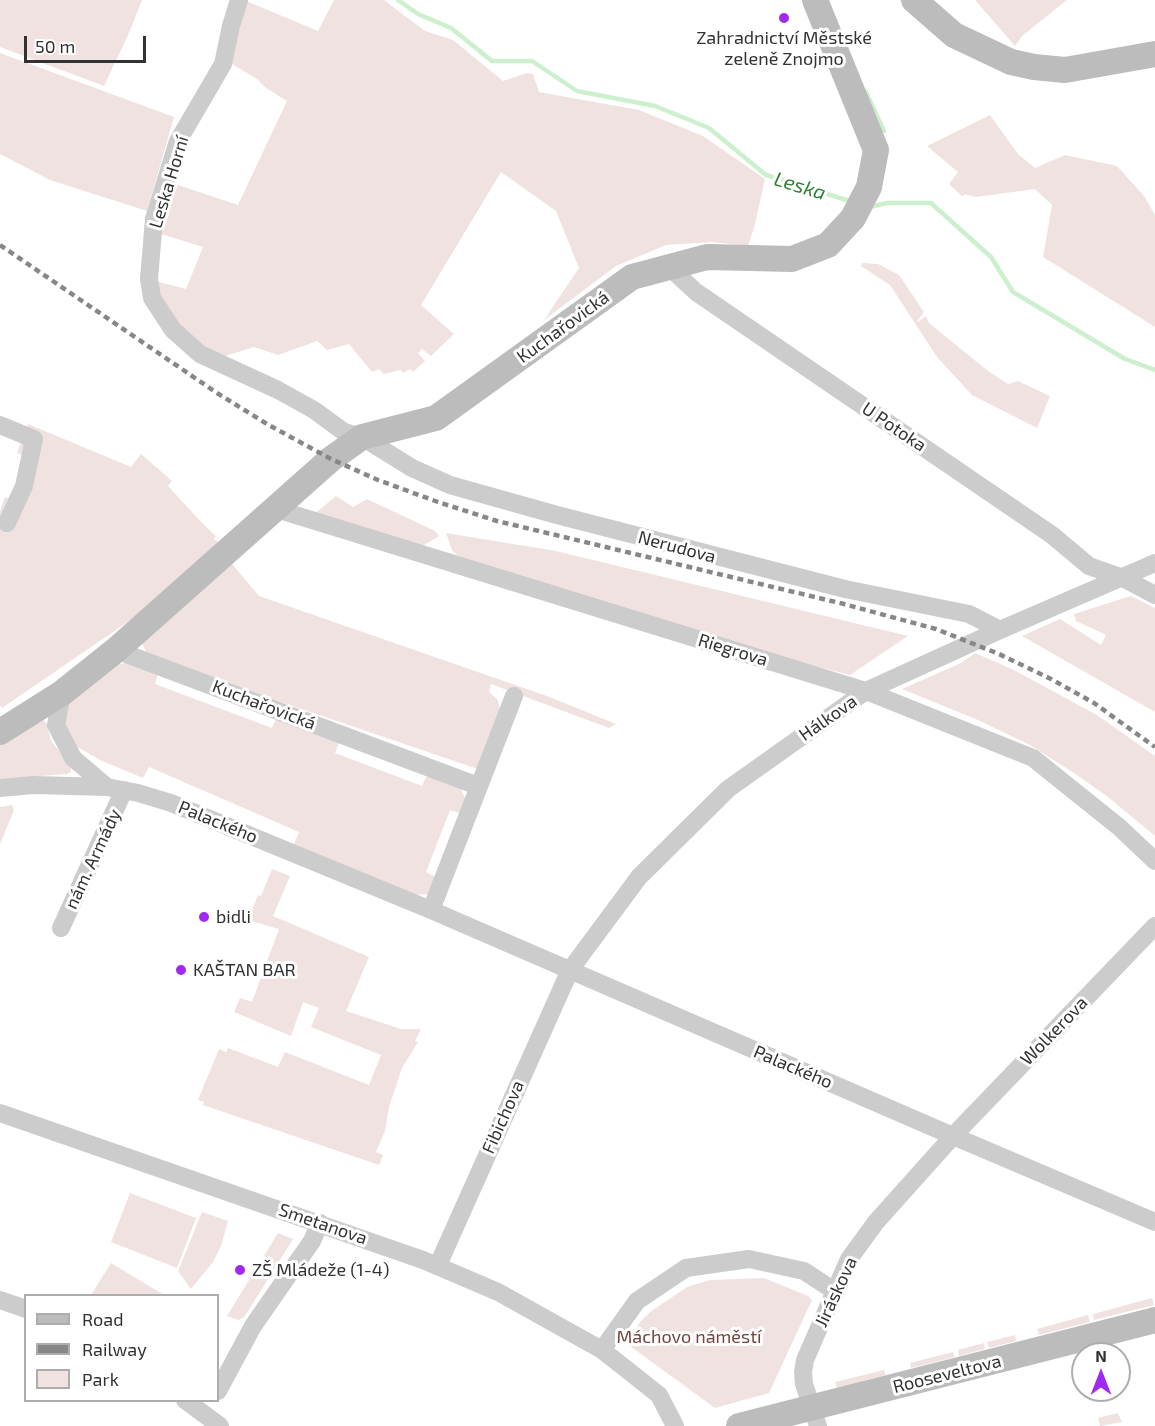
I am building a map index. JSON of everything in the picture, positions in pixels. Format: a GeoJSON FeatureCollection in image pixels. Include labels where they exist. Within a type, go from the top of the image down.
{"type":"FeatureCollection","features":[{"type":"Feature","properties":{"kind":"street","name":"Leska Horní"},"geometry":{"type":"LineString","coordinates":[[239,0],[223,64],[178,141],[154,219],[149,279],[152,298],[173,330],[200,354],[278,390],[314,410],[344,432],[362,437]]}},
{"type":"Feature","properties":{"kind":"street","name":"Kuchařovická"},"geometry":{"type":"LineString","coordinates":[[0,732],[63,693],[117,650],[331,459],[362,437],[436,418],[632,277],[707,257],[792,258],[828,245],[853,218],[869,187],[876,150],[815,0]]}},
{"type":"Feature","properties":{"kind":"street"},"geometry":{"type":"LineString","coordinates":[[914,0],[954,35],[1011,62],[1034,68],[1065,70],[1155,54]]}},
{"type":"Feature","properties":{"kind":"street","name":"U Potoka"},"geometry":{"type":"LineString","coordinates":[[669,267],[696,292],[1052,535],[1089,566],[1123,578],[1155,595]]}},
{"type":"Feature","properties":{"kind":"street"},"geometry":{"type":"LineString","coordinates":[[0,425],[34,439],[24,486],[7,523]]}},
{"type":"Feature","properties":{"kind":"street","name":"Nerudova"},"geometry":{"type":"LineString","coordinates":[[362,437],[412,468],[450,485],[844,589],[969,614],[1000,630]]}},
{"type":"Feature","properties":{"kind":"street","name":"Riegrova"},"geometry":{"type":"LineString","coordinates":[[276,509],[866,691],[1033,758],[1119,827],[1155,861]]}},
{"type":"Feature","properties":{"kind":"street","name":"Hálkova"},"geometry":{"type":"LineString","coordinates":[[570,970],[639,877],[728,789],[866,691],[1155,563]]}},
{"type":"Feature","properties":{"kind":"street","name":"Kuchařovická"},"geometry":{"type":"LineString","coordinates":[[117,650],[478,786]]}},
{"type":"Feature","properties":{"kind":"street","name":"Palackého"},"geometry":{"type":"LineString","coordinates":[[63,693],[56,725],[73,758],[116,788],[171,803],[431,910],[1155,1222]]}},
{"type":"Feature","properties":{"kind":"street"},"geometry":{"type":"LineString","coordinates":[[431,910],[514,696]]}},
{"type":"Feature","properties":{"kind":"street","name":"nám. Armády"},"geometry":{"type":"LineString","coordinates":[[0,788],[33,785],[116,788],[61,928]]}},
{"type":"Feature","properties":{"kind":"street","name":"Wolkerova"},"geometry":{"type":"LineString","coordinates":[[953,1136],[1155,926]]}},
{"type":"Feature","properties":{"kind":"street","name":"Fibichova"},"geometry":{"type":"LineString","coordinates":[[438,1265],[570,970]]}},
{"type":"Feature","properties":{"kind":"street","name":"Smetanova"},"geometry":{"type":"LineString","coordinates":[[0,1113],[438,1265],[531,1309],[602,1350],[659,1395],[675,1426]]}},
{"type":"Feature","properties":{"kind":"street","name":"Jiráskova"},"geometry":{"type":"LineString","coordinates":[[815,1417],[802,1372],[805,1360],[849,1259],[876,1222],[953,1136]]}},
{"type":"Feature","properties":{"kind":"street"},"geometry":{"type":"LineString","coordinates":[[219,1389],[253,1326],[312,1241],[320,1223]]}},
{"type":"Feature","properties":{"kind":"street"},"geometry":{"type":"LineString","coordinates":[[602,1350],[637,1301],[686,1268],[748,1259],[804,1271],[836,1292]]}},
{"type":"Feature","properties":{"kind":"street"},"geometry":{"type":"LineString","coordinates":[[0,1300],[24,1308]]}},
{"type":"Feature","properties":{"kind":"street","name":"Rooseveltova"},"geometry":{"type":"LineString","coordinates":[[739,1426],[815,1417],[1155,1320]]}},
{"type":"Feature","properties":{"kind":"street"},"geometry":{"type":"LineString","coordinates":[[189,1402],[208,1407],[220,1426]]}},
{"type":"Feature","properties":{"kind":"green space"},"geometry":{"type":"Polygon","coordinates":[[[0,0],[142,0],[104,86],[0,47],[0,0]]]}},
{"type":"Feature","properties":{"kind":"green space"},"geometry":{"type":"Polygon","coordinates":[[[244,0],[318,31],[334,0],[384,0],[425,31],[453,40],[503,81],[527,73],[533,74],[539,92],[639,110],[703,136],[765,179],[748,246],[712,242],[666,245],[616,266],[544,320],[579,268],[556,211],[501,172],[421,305],[454,334],[431,356],[422,349],[418,353],[425,361],[413,372],[410,369],[403,373],[401,370],[384,374],[379,369],[372,372],[349,344],[327,350],[317,341],[278,355],[254,347],[222,357],[172,329],[151,280],[186,289],[203,247],[161,234],[172,183],[238,205],[287,101],[227,61],[244,0]]]}},
{"type":"Feature","properties":{"kind":"green space"},"geometry":{"type":"Polygon","coordinates":[[[975,0],[1067,0],[1022,36],[1015,46],[975,0]]]}},
{"type":"Feature","properties":{"kind":"green space"},"geometry":{"type":"Polygon","coordinates":[[[0,53],[174,117],[147,211],[50,180],[0,154],[0,53]]]}},
{"type":"Feature","properties":{"kind":"green space"},"geometry":{"type":"Polygon","coordinates":[[[990,115],[1018,154],[1035,168],[1065,155],[1117,166],[1144,196],[1155,215],[1155,327],[1043,257],[1052,205],[1035,189],[976,197],[964,194],[963,197],[949,184],[958,172],[927,146],[990,115]]]}},
{"type":"Feature","properties":{"kind":"green space"},"geometry":{"type":"Polygon","coordinates":[[[862,263],[878,264],[899,275],[924,312],[916,323],[926,316],[929,323],[988,371],[1008,384],[1018,381],[1050,396],[1037,428],[972,395],[937,357],[890,285],[861,266],[862,263]]]}},
{"type":"Feature","properties":{"kind":"green space"},"geometry":{"type":"Polygon","coordinates":[[[28,424],[131,467],[141,454],[172,481],[168,486],[221,544],[151,606],[2,708],[0,705],[0,511],[5,497],[11,499],[28,457],[17,453],[28,424]]]}},
{"type":"Feature","properties":{"kind":"green space"},"geometry":{"type":"Polygon","coordinates":[[[336,496],[353,507],[367,499],[435,531],[439,536],[419,548],[313,515],[336,496]]]}},
{"type":"Feature","properties":{"kind":"green space"},"geometry":{"type":"Polygon","coordinates":[[[446,533],[556,551],[908,636],[850,675],[767,654],[463,562],[452,550],[446,533]]]}},
{"type":"Feature","properties":{"kind":"green space"},"geometry":{"type":"Polygon","coordinates":[[[228,559],[259,596],[547,696],[616,724],[609,728],[491,684],[489,692],[498,700],[500,709],[478,769],[149,657],[142,644],[228,559]]]}},
{"type":"Feature","properties":{"kind":"green space"},"geometry":{"type":"Polygon","coordinates":[[[1131,596],[1155,608],[1155,712],[1022,636],[1060,619],[1101,645],[1106,635],[1076,621],[1074,614],[1131,596]]]}},
{"type":"Feature","properties":{"kind":"green space"},"geometry":{"type":"Polygon","coordinates":[[[975,653],[1014,670],[1097,715],[1155,756],[1155,836],[1108,797],[1030,745],[978,720],[902,689],[961,663],[975,653]]]}},
{"type":"Feature","properties":{"kind":"green space"},"geometry":{"type":"Polygon","coordinates":[[[130,662],[158,673],[155,684],[272,728],[277,716],[340,740],[335,753],[422,786],[426,777],[431,775],[460,787],[466,801],[464,812],[450,810],[426,872],[436,877],[431,891],[427,894],[413,895],[294,844],[299,832],[149,767],[143,778],[100,760],[72,744],[65,731],[63,715],[66,701],[110,666],[130,662]]]}},
{"type":"Feature","properties":{"kind":"green space"},"geometry":{"type":"Polygon","coordinates":[[[43,719],[47,724],[51,741],[71,766],[71,772],[0,779],[0,745],[43,719]]]}},
{"type":"Feature","properties":{"kind":"green space"},"geometry":{"type":"Polygon","coordinates":[[[12,805],[14,810],[0,844],[0,807],[12,805]]]}},
{"type":"Feature","properties":{"kind":"green space"},"geometry":{"type":"Polygon","coordinates":[[[272,869],[290,876],[273,916],[369,957],[346,1011],[401,1029],[421,1029],[415,1041],[418,1042],[402,1068],[389,1107],[385,1131],[376,1152],[383,1155],[379,1165],[203,1105],[204,1102],[198,1100],[219,1049],[226,1052],[228,1048],[278,1067],[285,1052],[369,1085],[381,1055],[311,1027],[319,1008],[303,1002],[291,1036],[234,1012],[240,998],[252,1002],[279,929],[248,920],[272,869]]]}},
{"type":"Feature","properties":{"kind":"green space"},"geometry":{"type":"Polygon","coordinates":[[[130,1193],[196,1218],[177,1268],[111,1242],[130,1193]]]}},
{"type":"Feature","properties":{"kind":"green space"},"geometry":{"type":"Polygon","coordinates":[[[202,1212],[228,1221],[221,1246],[213,1262],[191,1289],[178,1271],[202,1212]]]}},
{"type":"Feature","properties":{"kind":"green space"},"geometry":{"type":"Polygon","coordinates":[[[278,1233],[293,1239],[245,1316],[239,1320],[227,1316],[278,1233]]]}},
{"type":"Feature","properties":{"kind":"green space"},"geometry":{"type":"Polygon","coordinates":[[[111,1263],[162,1294],[92,1294],[111,1263]]]}},
{"type":"Feature","properties":{"kind":"green space","name":"Máchovo náměstí"},"geometry":{"type":"Polygon","coordinates":[[[764,1278],[808,1296],[812,1300],[769,1393],[715,1408],[630,1346],[629,1339],[640,1322],[650,1312],[687,1287],[710,1280],[764,1278]]]}},
{"type":"Feature","properties":{"kind":"green space"},"geometry":{"type":"Polygon","coordinates":[[[1152,1298],[1154,1305],[1094,1320],[1093,1314],[1152,1298]]]}},
{"type":"Feature","properties":{"kind":"green space"},"geometry":{"type":"Polygon","coordinates":[[[1088,1315],[1090,1322],[1039,1335],[1037,1329],[1088,1315]]]}},
{"type":"Feature","properties":{"kind":"green space"},"geometry":{"type":"Polygon","coordinates":[[[1015,1335],[1016,1341],[989,1348],[987,1342],[1015,1335]]]}},
{"type":"Feature","properties":{"kind":"green space"},"geometry":{"type":"Polygon","coordinates":[[[984,1343],[985,1349],[959,1356],[958,1350],[984,1343]]]}},
{"type":"Feature","properties":{"kind":"green space"},"geometry":{"type":"Polygon","coordinates":[[[953,1352],[955,1357],[911,1368],[910,1363],[953,1352]]]}},
{"type":"Feature","properties":{"kind":"green space"},"geometry":{"type":"Polygon","coordinates":[[[884,1370],[886,1375],[862,1381],[863,1386],[838,1392],[835,1382],[884,1370]]]}},
{"type":"Feature","properties":{"kind":"green space"},"geometry":{"type":"Polygon","coordinates":[[[1118,1413],[1122,1422],[1100,1426],[1098,1418],[1118,1413]]]}},
{"type":"Feature","properties":{"kind":"waterway","name":"Leska"},"geometry":{"type":"LineString","coordinates":[[398,0],[418,14],[451,28],[492,61],[532,61],[577,91],[655,106],[709,128],[766,175],[853,202]]}},
{"type":"Feature","properties":{"kind":"waterway"},"geometry":{"type":"LineString","coordinates":[[866,92],[884,131]]}},
{"type":"Feature","properties":{"kind":"waterway","name":"Leska"},"geometry":{"type":"LineString","coordinates":[[870,207],[887,203],[931,203],[991,257],[1013,292],[1125,359],[1155,370]]}},
{"type":"Feature","properties":{"kind":"railway"},"geometry":{"type":"LineString","coordinates":[[0,245],[217,393],[331,459],[378,480],[497,521],[844,604],[936,629],[999,654],[1051,679],[1094,703],[1155,747]]}},
{"type":"Feature","properties":{"kind":"place","name":"Zahradnictví Městské zeleně Znojmo"},"geometry":{"type":"Point","coordinates":[784,18]}},
{"type":"Feature","properties":{"kind":"place","name":"bidli"},"geometry":{"type":"Point","coordinates":[204,917]}},
{"type":"Feature","properties":{"kind":"place","name":"KAŠTAN BAR"},"geometry":{"type":"Point","coordinates":[181,970]}},
{"type":"Feature","properties":{"kind":"place","name":"ZŠ Mládeže (1-4)"},"geometry":{"type":"Point","coordinates":[240,1270]}}]}
